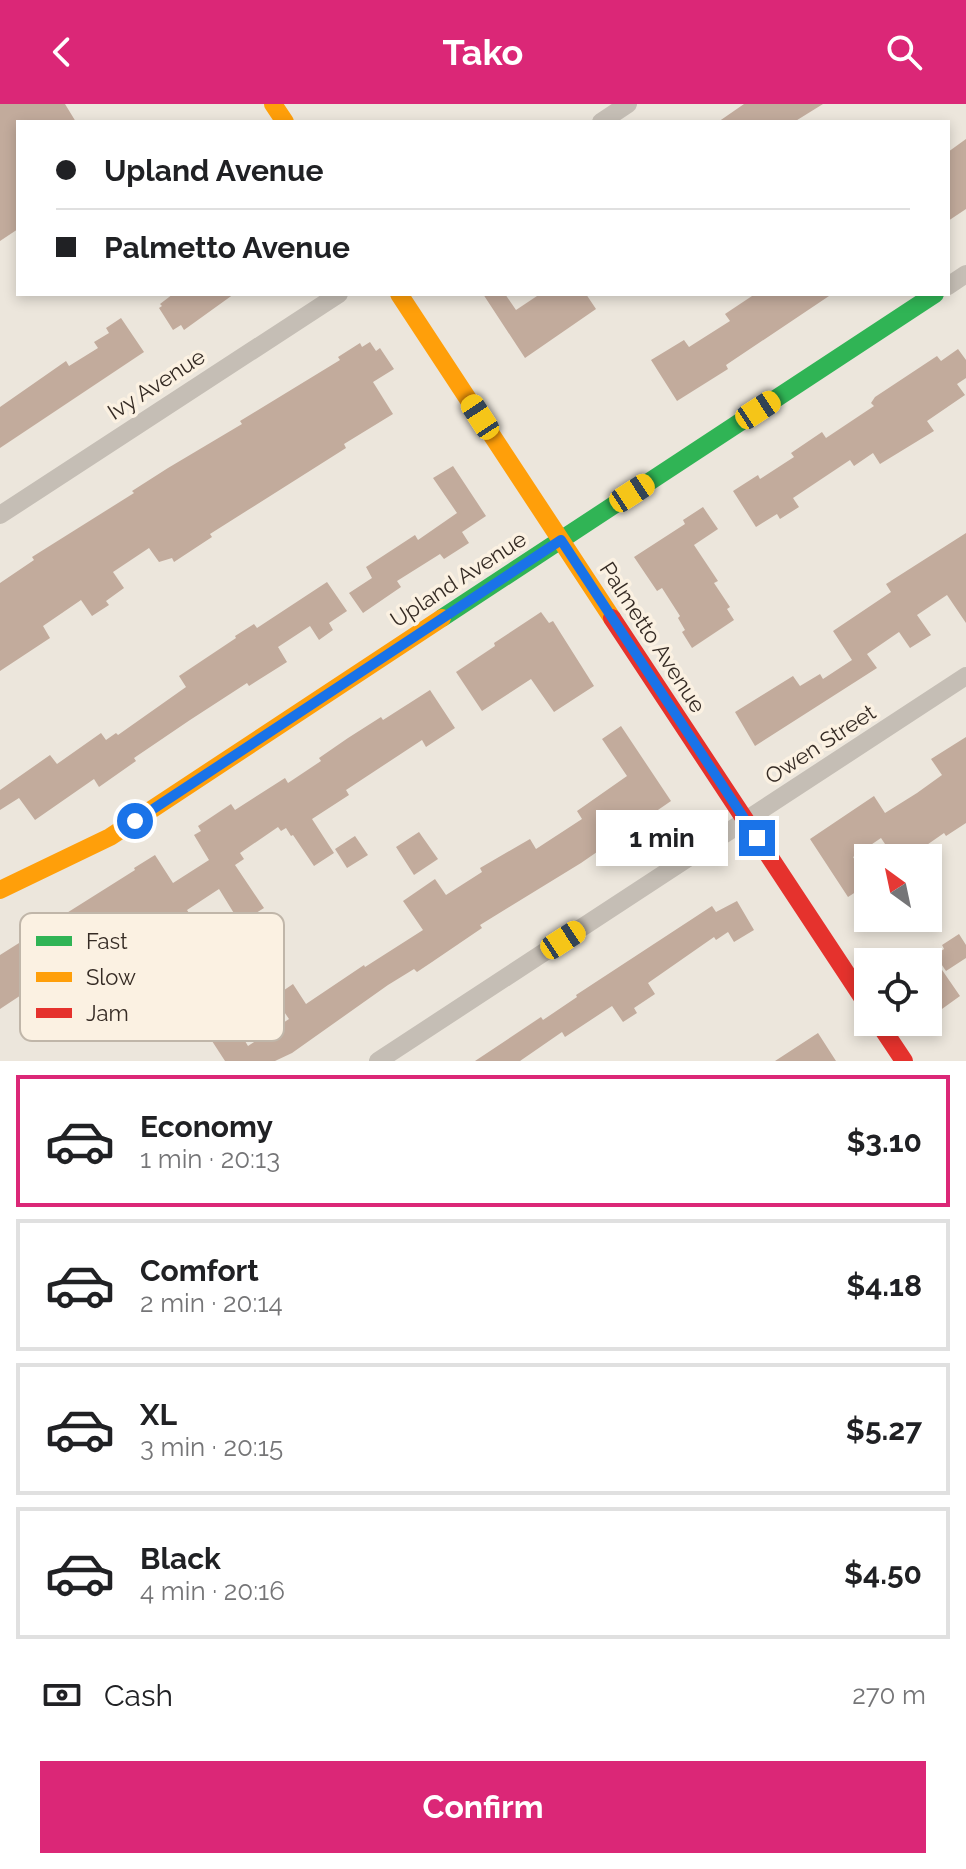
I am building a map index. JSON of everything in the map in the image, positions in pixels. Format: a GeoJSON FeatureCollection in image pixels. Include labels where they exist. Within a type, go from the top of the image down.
{"type":"FeatureCollection","features":[{"type":"Feature","properties":{"kind":"street"},"geometry":{"type":"LineString","coordinates":[[604,120],[628,104]]}},
{"type":"Feature","properties":{"kind":"street","name":"Ivy Avenue"},"geometry":{"type":"LineString","coordinates":[[0,515],[336,296]]}},
{"type":"Feature","properties":{"kind":"street","name":"Palmetto Avenue"},"geometry":{"type":"LineString","coordinates":[[400,296],[854,985]]}},
{"type":"Feature","properties":{"kind":"street","name":"Upland Avenue"},"geometry":{"type":"LineString","coordinates":[[0,890],[110,837],[932,296]]}},
{"type":"Feature","properties":{"kind":"street","name":"Owen Street"},"geometry":{"type":"LineString","coordinates":[[378,1061],[966,676]]}},
{"type":"Feature","properties":{"kind":"street"},"geometry":{"type":"LineString","coordinates":[[887,1036],[904,1061]]}},
{"type":"Feature","properties":{"kind":"building"},"geometry":{"type":"Polygon","coordinates":[[[0,104],[65,104],[75,120],[16,120],[16,230],[0,241],[0,104]]]}},
{"type":"Feature","properties":{"kind":"building"},"geometry":{"type":"Polygon","coordinates":[[[744,104],[823,104],[797,120],[721,120],[744,104]]]}},
{"type":"Feature","properties":{"kind":"building"},"geometry":{"type":"Polygon","coordinates":[[[966,139],[966,209],[950,220],[950,151],[966,139]]]}},
{"type":"Feature","properties":{"kind":"building"},"geometry":{"type":"Polygon","coordinates":[[[170,296],[231,296],[184,330],[181,325],[173,330],[159,308],[162,306],[160,304],[170,296]]]}},
{"type":"Feature","properties":{"kind":"building"},"geometry":{"type":"Polygon","coordinates":[[[484,296],[506,296],[516,310],[537,296],[587,296],[596,309],[525,358],[484,296]]]}},
{"type":"Feature","properties":{"kind":"building"},"geometry":{"type":"Polygon","coordinates":[[[752,296],[829,296],[726,365],[728,369],[677,401],[651,360],[684,340],[689,347],[730,321],[725,314],[752,296]]]}},
{"type":"Feature","properties":{"kind":"building"},"geometry":{"type":"Polygon","coordinates":[[[121,318],[144,352],[0,448],[0,407],[66,361],[69,366],[98,348],[94,342],[109,333],[106,328],[121,318]]]}},
{"type":"Feature","properties":{"kind":"building"},"geometry":{"type":"Polygon","coordinates":[[[370,342],[376,351],[380,348],[394,369],[373,382],[393,414],[344,444],[346,448],[210,534],[212,537],[174,562],[172,558],[159,562],[149,548],[113,572],[124,588],[106,601],[109,605],[92,616],[81,600],[43,626],[50,638],[0,671],[0,583],[34,560],[32,557],[134,493],[132,491],[242,424],[240,421],[340,360],[338,357],[360,343],[362,347],[370,342]]]}},
{"type":"Feature","properties":{"kind":"building"},"geometry":{"type":"Polygon","coordinates":[[[958,349],[966,360],[966,378],[957,384],[965,395],[927,421],[934,431],[880,464],[873,453],[854,466],[850,460],[793,498],[799,507],[780,519],[777,514],[756,527],[733,491],[758,475],[760,479],[794,457],[791,453],[822,432],[826,438],[874,406],[871,403],[875,397],[937,356],[941,361],[958,349]]]}},
{"type":"Feature","properties":{"kind":"building"},"geometry":{"type":"Polygon","coordinates":[[[453,466],[486,516],[462,532],[469,543],[444,559],[440,554],[397,581],[401,587],[363,613],[349,593],[372,578],[366,567],[415,535],[418,540],[457,513],[433,478],[453,466]]]}},
{"type":"Feature","properties":{"kind":"building"},"geometry":{"type":"Polygon","coordinates":[[[703,507],[718,529],[694,545],[718,581],[714,583],[730,607],[727,609],[734,620],[692,648],[682,632],[685,630],[678,618],[680,616],[662,588],[657,591],[634,557],[685,524],[683,520],[703,507]]]}},
{"type":"Feature","properties":{"kind":"building"},"geometry":{"type":"Polygon","coordinates":[[[966,533],[966,623],[947,595],[917,615],[931,635],[910,648],[899,632],[867,654],[877,668],[755,746],[735,712],[793,676],[800,686],[820,674],[823,679],[852,660],[833,631],[891,592],[886,584],[966,533]]]}},
{"type":"Feature","properties":{"kind":"building"},"geometry":{"type":"Polygon","coordinates":[[[327,582],[347,611],[329,623],[333,630],[319,640],[310,626],[278,647],[287,662],[249,686],[247,683],[190,720],[134,758],[136,761],[99,787],[94,779],[35,820],[19,798],[0,810],[0,790],[50,755],[57,764],[101,733],[106,740],[116,733],[118,735],[186,687],[179,676],[235,636],[254,624],[257,628],[327,582]]]}},
{"type":"Feature","properties":{"kind":"building"},"geometry":{"type":"Polygon","coordinates":[[[541,612],[549,623],[553,621],[594,686],[554,712],[531,679],[482,711],[456,672],[541,612]]]}},
{"type":"Feature","properties":{"kind":"building"},"geometry":{"type":"Polygon","coordinates":[[[430,690],[455,728],[426,747],[422,740],[346,790],[349,795],[312,819],[334,853],[314,866],[286,828],[281,831],[278,827],[240,853],[244,859],[235,865],[264,908],[256,913],[234,913],[219,889],[187,910],[189,913],[67,913],[155,855],[173,883],[209,860],[194,835],[201,831],[198,826],[231,804],[235,810],[285,778],[288,783],[348,738],[381,717],[383,720],[430,690]]]}},
{"type":"Feature","properties":{"kind":"building"},"geometry":{"type":"Polygon","coordinates":[[[621,726],[671,801],[581,863],[480,925],[482,928],[417,972],[414,969],[388,985],[292,1053],[275,1061],[225,1061],[212,1041],[245,1041],[248,1046],[256,1041],[284,1041],[284,1022],[289,1019],[284,1012],[284,990],[293,984],[306,1004],[423,930],[403,901],[435,879],[446,895],[482,872],[480,868],[530,839],[536,849],[582,819],[577,811],[627,776],[602,739],[621,726]]]}},
{"type":"Feature","properties":{"kind":"building"},"geometry":{"type":"Polygon","coordinates":[[[966,737],[966,823],[928,844],[885,844],[881,838],[872,844],[854,844],[854,893],[848,897],[810,839],[874,796],[885,813],[917,793],[942,775],[931,759],[966,737]]]}},
{"type":"Feature","properties":{"kind":"building"},"geometry":{"type":"Polygon","coordinates":[[[419,832],[438,859],[414,875],[396,847],[419,832]]]}},
{"type":"Feature","properties":{"kind":"building"},"geometry":{"type":"Polygon","coordinates":[[[355,836],[368,855],[347,868],[335,849],[355,836]]]}},
{"type":"Feature","properties":{"kind":"building"},"geometry":{"type":"Polygon","coordinates":[[[737,901],[754,930],[734,942],[728,932],[716,940],[714,937],[648,983],[655,994],[634,1008],[637,1013],[623,1022],[612,1006],[565,1037],[562,1032],[520,1061],[475,1061],[541,1017],[543,1020],[712,906],[716,912],[737,901]]]}},
{"type":"Feature","properties":{"kind":"building"},"geometry":{"type":"Polygon","coordinates":[[[959,934],[966,945],[966,958],[946,971],[942,965],[942,945],[959,934]]]}},
{"type":"Feature","properties":{"kind":"building"},"geometry":{"type":"Polygon","coordinates":[[[20,942],[20,996],[0,1009],[0,955],[20,942]]]}},
{"type":"Feature","properties":{"kind":"building"},"geometry":{"type":"Polygon","coordinates":[[[942,970],[960,996],[942,1009],[942,970]]]}},
{"type":"Feature","properties":{"kind":"building"},"geometry":{"type":"Polygon","coordinates":[[[818,1033],[836,1061],[775,1061],[818,1033]]]}},
{"type":"Feature","properties":{"kind":"traffic: fast"},"geometry":{"type":"LineString","coordinates":[[442,618],[932,296]]}},
{"type":"Feature","properties":{"kind":"traffic: slow"},"geometry":{"type":"LineString","coordinates":[[273,104],[284,120]]}},
{"type":"Feature","properties":{"kind":"traffic: slow"},"geometry":{"type":"LineString","coordinates":[[400,296],[612,618]]}},
{"type":"Feature","properties":{"kind":"traffic: slow"},"geometry":{"type":"LineString","coordinates":[[0,890],[110,837],[442,618]]}},
{"type":"Feature","properties":{"kind":"traffic: jam"},"geometry":{"type":"LineString","coordinates":[[612,618],[854,985]]}},
{"type":"Feature","properties":{"kind":"traffic: jam"},"geometry":{"type":"LineString","coordinates":[[887,1036],[904,1061]]}},
{"type":"Feature","properties":{"kind":"route"},"geometry":{"type":"LineString","coordinates":[[135,821],[561,540],[757,838]]}}]}
